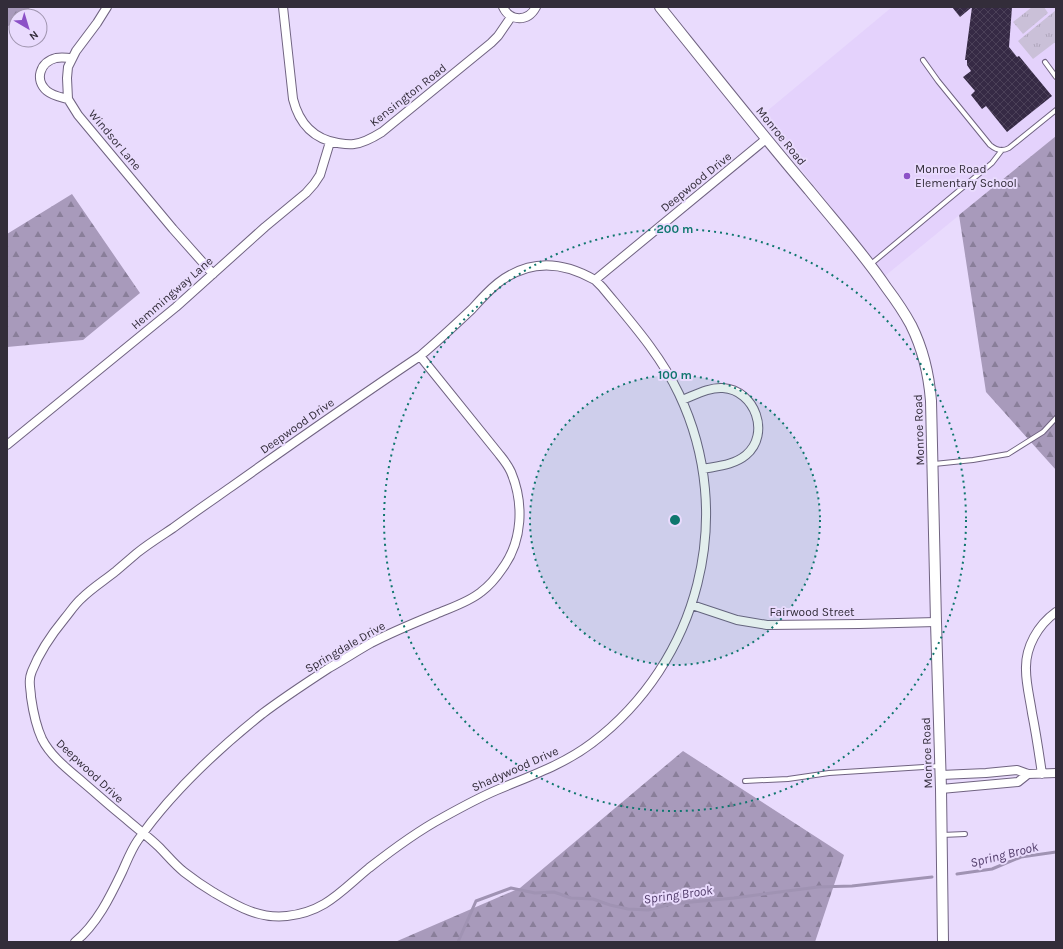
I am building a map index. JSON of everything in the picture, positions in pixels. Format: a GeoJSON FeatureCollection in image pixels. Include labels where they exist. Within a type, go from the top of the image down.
{"type":"FeatureCollection","features":[{"type":"Feature","properties":{"kind":"street","name":"Windsor Lane"},"geometry":{"type":"LineString","coordinates":[[106,7],[97,23],[72,58],[68,67],[68,99],[78,115],[173,229],[213,274]]}},
{"type":"Feature","properties":{"kind":"street","name":"Kensington Road"},"geometry":{"type":"LineString","coordinates":[[283,7],[293,99],[300,118],[306,126],[321,138],[330,142],[344,144],[364,142],[382,132],[491,43],[501,32],[511,16]]}},
{"type":"Feature","properties":{"kind":"street"},"geometry":{"type":"LineString","coordinates":[[503,7],[507,14],[520,18],[530,15],[536,7]]}},
{"type":"Feature","properties":{"kind":"street","name":"Monroe Road"},"geometry":{"type":"LineString","coordinates":[[660,7],[870,265],[896,300],[907,318],[921,349],[927,371],[932,401],[943,942]]}},
{"type":"Feature","properties":{"kind":"street"},"geometry":{"type":"LineString","coordinates":[[68,99],[47,91],[42,85],[39,75],[41,69],[50,60],[63,57],[72,58]]}},
{"type":"Feature","properties":{"kind":"street","name":"Deepwood Drive"},"geometry":{"type":"LineString","coordinates":[[144,833],[121,816],[59,760],[44,744],[36,722],[32,704],[30,678],[36,661],[54,631],[80,600],[139,551],[420,356],[445,334],[498,282],[522,270],[537,266],[552,265],[568,268],[595,280],[766,139]]}},
{"type":"Feature","properties":{"kind":"street","name":"Hemmingway Lane"},"geometry":{"type":"LineString","coordinates":[[7,445],[176,308],[265,227],[306,193],[320,175],[330,142]]}},
{"type":"Feature","properties":{"kind":"street","name":"Shadywood Drive"},"geometry":{"type":"LineString","coordinates":[[144,833],[186,874],[245,910],[256,914],[279,916],[290,916],[305,913],[318,908],[338,896],[380,859],[432,823],[480,798],[550,768],[579,751],[597,739],[620,719],[652,682],[678,638],[692,605],[700,572],[705,536],[706,498],[703,469],[696,440],[682,400],[665,369],[652,347],[595,280]]}},
{"type":"Feature","properties":{"kind":"street","name":"Springdale Drive"},"geometry":{"type":"LineString","coordinates":[[75,942],[90,928],[98,916],[117,883],[137,841],[166,806],[201,768],[240,732],[299,687],[352,654],[372,643],[479,594],[492,583],[508,561],[517,539],[520,508],[510,471],[499,454],[420,356]]}},
{"type":"Feature","properties":{"kind":"street"},"geometry":{"type":"LineString","coordinates":[[682,400],[713,389],[730,389],[745,397],[755,411],[758,428],[757,438],[753,447],[747,454],[739,460],[729,464],[703,469]]}},
{"type":"Feature","properties":{"kind":"street","name":"Fairwood Street"},"geometry":{"type":"LineString","coordinates":[[692,605],[737,620],[767,625],[936,622]]}},
{"type":"Feature","properties":{"kind":"street"},"geometry":{"type":"LineString","coordinates":[[1042,774],[1027,679],[1026,662],[1027,654],[1034,635],[1056,612]]}},
{"type":"Feature","properties":{"kind":"street"},"geometry":{"type":"LineString","coordinates":[[940,770],[986,773],[1016,770],[1028,774],[1056,773]]}},
{"type":"Feature","properties":{"kind":"street"},"geometry":{"type":"LineString","coordinates":[[941,788],[1018,782],[1028,774]]}},
{"type":"Feature","properties":{"kind":"lane"},"geometry":{"type":"LineString","coordinates":[[923,60],[938,81],[993,148],[1002,150],[1009,148],[1056,110]]}},
{"type":"Feature","properties":{"kind":"lane"},"geometry":{"type":"LineString","coordinates":[[1045,62],[1056,77]]}},
{"type":"Feature","properties":{"kind":"lane"},"geometry":{"type":"LineString","coordinates":[[870,265],[992,163],[1002,150]]}},
{"type":"Feature","properties":{"kind":"lane"},"geometry":{"type":"LineString","coordinates":[[933,464],[973,460],[1008,454],[1044,432],[1056,418]]}},
{"type":"Feature","properties":{"kind":"lane"},"geometry":{"type":"LineString","coordinates":[[745,781],[788,780],[828,773],[940,770]]}},
{"type":"Feature","properties":{"kind":"lane"},"geometry":{"type":"LineString","coordinates":[[942,835],[965,834]]}},
{"type":"Feature","properties":{"kind":"shaded area","name":"Monroe Road Elementary School"},"geometry":{"type":"Polygon","coordinates":[[[892,7],[1056,7],[1056,136],[885,276],[760,117],[892,7]]]}},
{"type":"Feature","properties":{"kind":"green space"},"geometry":{"type":"Polygon","coordinates":[[[7,7],[31,7],[8,8],[7,27],[7,7]]]}},
{"type":"Feature","properties":{"kind":"green space"},"geometry":{"type":"Polygon","coordinates":[[[1032,7],[1044,7],[1048,13],[1023,34],[1013,22],[1032,7]]]}},
{"type":"Feature","properties":{"kind":"green space"},"geometry":{"type":"Polygon","coordinates":[[[1056,10],[1056,43],[1033,59],[1018,41],[1056,10]]]}},
{"type":"Feature","properties":{"kind":"green space"},"geometry":{"type":"Polygon","coordinates":[[[1056,136],[1056,470],[986,392],[959,215],[1056,136]]]}},
{"type":"Feature","properties":{"kind":"green space"},"geometry":{"type":"Polygon","coordinates":[[[72,194],[140,293],[83,340],[7,347],[7,234],[72,194]]]}},
{"type":"Feature","properties":{"kind":"green space"},"geometry":{"type":"Polygon","coordinates":[[[683,751],[844,855],[815,942],[395,942],[520,888],[683,751]]]}},
{"type":"Feature","properties":{"kind":"building"},"geometry":{"type":"Polygon","coordinates":[[[952,7],[972,7],[960,17],[952,7]]]}},
{"type":"Feature","properties":{"kind":"building"},"geometry":{"type":"Polygon","coordinates":[[[972,7],[1012,7],[1009,47],[1017,57],[1019,56],[1052,96],[1007,132],[986,106],[982,109],[971,95],[975,91],[963,77],[971,71],[967,65],[967,60],[965,60],[972,7]]]}},
{"type":"Feature","properties":{"kind":"waterway","name":"Spring Brook"},"geometry":{"type":"LineString","coordinates":[[957,874],[992,869],[1021,857],[1056,852]]}},
{"type":"Feature","properties":{"kind":"waterway","name":"Spring Brook"},"geometry":{"type":"LineString","coordinates":[[458,942],[476,901],[511,888],[535,893],[554,892],[571,898],[593,899],[628,909],[648,910],[671,904],[734,898],[818,887],[852,886],[932,877]]}},
{"type":"Feature","properties":{"kind":"place","name":"Monroe Road Elementary School"},"geometry":{"type":"Point","coordinates":[907,176]}}]}
